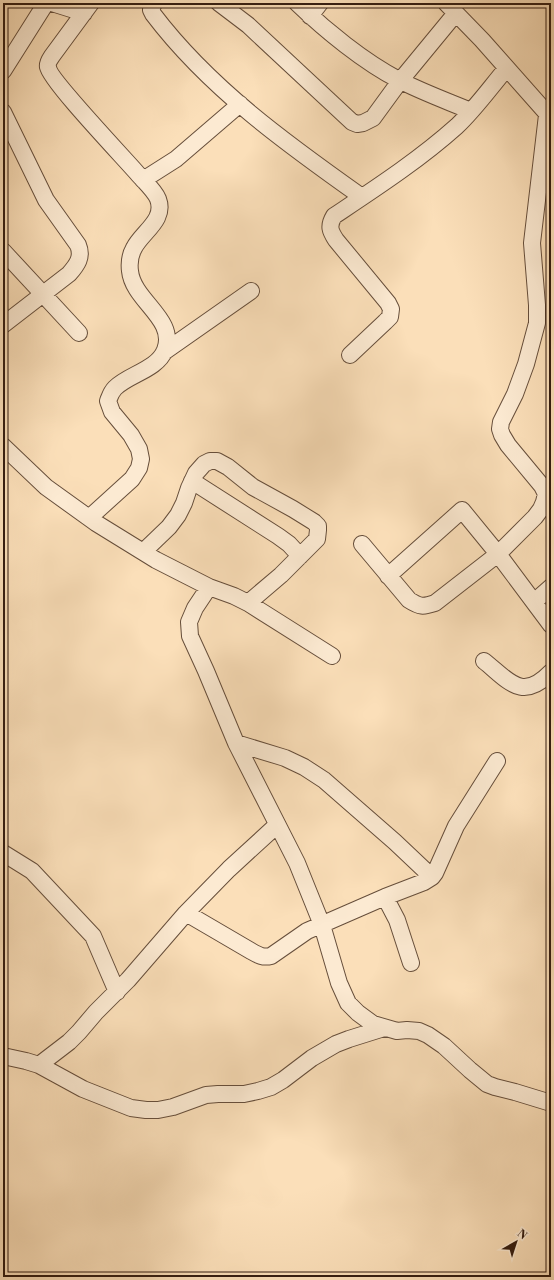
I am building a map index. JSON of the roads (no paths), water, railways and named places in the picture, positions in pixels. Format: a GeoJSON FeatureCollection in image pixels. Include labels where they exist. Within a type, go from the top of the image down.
{"type":"FeatureCollection","features":[{"type":"Feature","properties":{"kind":"street"},"geometry":{"type":"LineString","coordinates":[[3,71],[46,3]]}},
{"type":"Feature","properties":{"kind":"street"},"geometry":{"type":"LineString","coordinates":[[52,3],[88,8],[52,56],[48,64],[50,73],[64,92],[158,198],[160,209],[157,218],[134,247],[129,262],[130,274],[137,291],[166,329],[168,341],[164,352],[157,362],[116,387],[110,394],[108,401],[112,412],[131,435],[139,448],[141,459],[139,468],[132,479],[89,518]]}},
{"type":"Feature","properties":{"kind":"street"},"geometry":{"type":"LineString","coordinates":[[154,3],[151,10],[160,23],[206,75],[302,154],[362,197]]}},
{"type":"Feature","properties":{"kind":"street"},"geometry":{"type":"LineString","coordinates":[[219,3],[248,25],[352,122],[357,124],[373,118],[451,8],[482,40],[549,117],[532,243],[537,323],[526,364],[515,394],[501,422],[500,429],[502,436],[508,445],[542,486],[546,494],[541,509],[498,554],[435,603],[426,606],[418,606],[408,600],[362,544]]}},
{"type":"Feature","properties":{"kind":"street"},"geometry":{"type":"LineString","coordinates":[[297,3],[310,16],[376,67],[400,81],[472,111]]}},
{"type":"Feature","properties":{"kind":"street"},"geometry":{"type":"LineString","coordinates":[[310,16],[320,3]]}},
{"type":"Feature","properties":{"kind":"street"},"geometry":{"type":"LineString","coordinates":[[350,355],[390,317],[391,308],[336,240],[330,229],[330,224],[334,216],[425,153],[457,126],[472,111],[506,69]]}},
{"type":"Feature","properties":{"kind":"street"},"geometry":{"type":"LineString","coordinates":[[143,180],[176,159],[240,104]]}},
{"type":"Feature","properties":{"kind":"street"},"geometry":{"type":"LineString","coordinates":[[3,112],[46,200],[78,245],[80,251],[80,258],[77,265],[69,274],[3,325]]}},
{"type":"Feature","properties":{"kind":"street"},"geometry":{"type":"LineString","coordinates":[[3,251],[79,333]]}},
{"type":"Feature","properties":{"kind":"street"},"geometry":{"type":"LineString","coordinates":[[164,352],[251,291]]}},
{"type":"Feature","properties":{"kind":"street"},"geometry":{"type":"LineString","coordinates":[[3,446],[46,487],[89,518],[156,560],[209,587],[248,603],[332,656]]}},
{"type":"Feature","properties":{"kind":"street"},"geometry":{"type":"LineString","coordinates":[[143,552],[178,515],[196,473],[204,464],[210,461],[217,462],[228,467],[252,487],[293,509],[318,526],[317,539],[281,575],[248,603]]}},
{"type":"Feature","properties":{"kind":"street"},"geometry":{"type":"LineString","coordinates":[[192,481],[278,536],[289,544],[300,556]]}},
{"type":"Feature","properties":{"kind":"street"},"geometry":{"type":"LineString","coordinates":[[388,576],[462,510],[498,554],[551,625]]}},
{"type":"Feature","properties":{"kind":"street"},"geometry":{"type":"LineString","coordinates":[[209,587],[195,608],[189,622],[190,636],[236,743],[297,863],[322,925],[339,983],[348,1003],[358,1013],[373,1024],[397,1031],[419,1031],[428,1035],[444,1046],[487,1084],[551,1103]]}},
{"type":"Feature","properties":{"kind":"street"},"geometry":{"type":"LineString","coordinates":[[534,602],[551,587]]}},
{"type":"Feature","properties":{"kind":"street"},"geometry":{"type":"LineString","coordinates":[[484,661],[511,683],[519,687],[528,688],[536,684],[551,672]]}},
{"type":"Feature","properties":{"kind":"street"},"geometry":{"type":"LineString","coordinates":[[236,743],[285,758],[304,767],[324,780],[385,833],[432,877]]}},
{"type":"Feature","properties":{"kind":"street"},"geometry":{"type":"LineString","coordinates":[[186,913],[251,951],[266,957],[271,956],[307,931],[385,897],[424,882],[432,877],[439,866],[456,826],[497,762]]}},
{"type":"Feature","properties":{"kind":"street"},"geometry":{"type":"LineString","coordinates":[[39,1065],[74,1037],[96,1012],[117,992],[186,913],[229,869],[277,825]]}},
{"type":"Feature","properties":{"kind":"street"},"geometry":{"type":"LineString","coordinates":[[3,853],[32,871],[93,936],[117,992]]}},
{"type":"Feature","properties":{"kind":"street"},"geometry":{"type":"LineString","coordinates":[[385,897],[397,920],[411,962]]}},
{"type":"Feature","properties":{"kind":"street"},"geometry":{"type":"LineString","coordinates":[[3,1056],[26,1060],[39,1065],[83,1089],[131,1108],[158,1110],[173,1107],[206,1095],[244,1094],[271,1087],[312,1058],[336,1044],[384,1028]]}}]}
